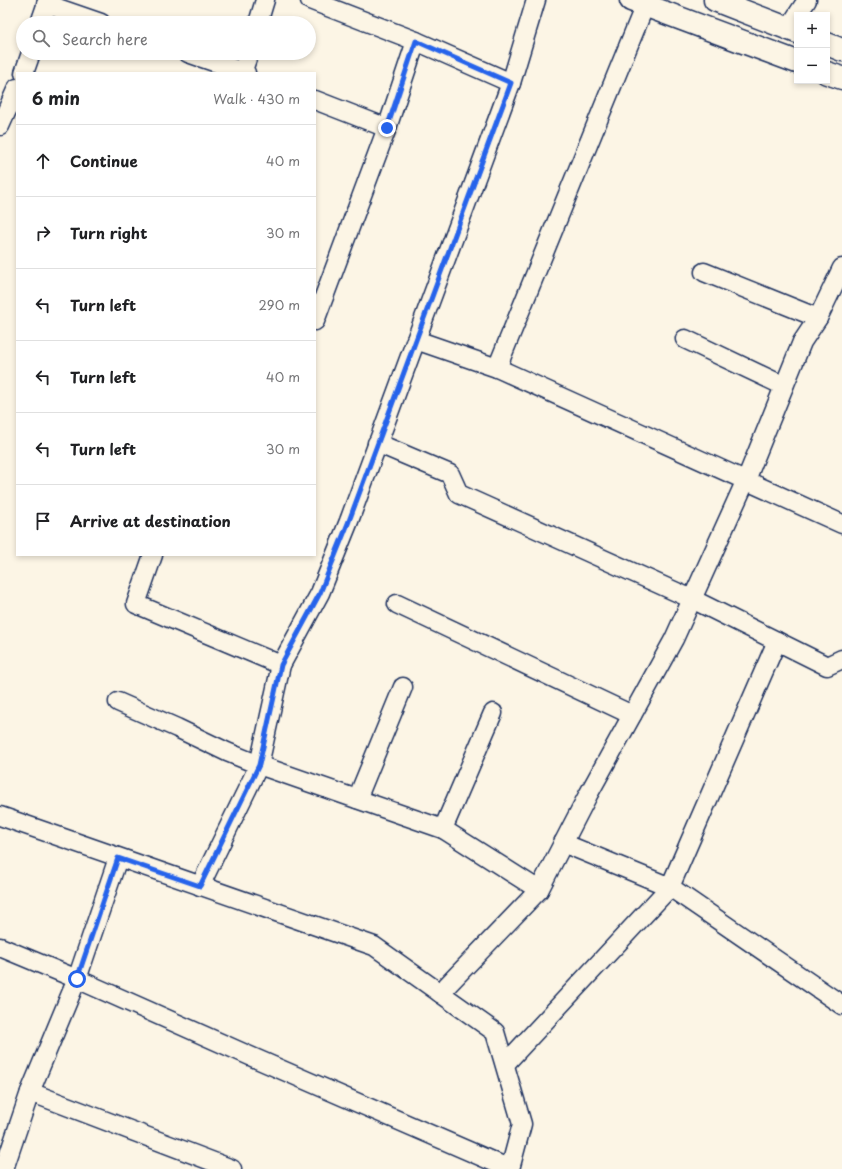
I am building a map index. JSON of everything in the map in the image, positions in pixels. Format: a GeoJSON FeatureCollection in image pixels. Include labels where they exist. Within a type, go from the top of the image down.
{"type":"FeatureCollection","features":[{"type":"Feature","properties":{"kind":"main road"},"geometry":{"type":"LineString","coordinates":[[715,0],[792,30]]}},
{"type":"Feature","properties":{"kind":"main road"},"geometry":{"type":"LineString","coordinates":[[638,2],[794,61]]}},
{"type":"Feature","properties":{"kind":"main road"},"geometry":{"type":"LineString","coordinates":[[830,45],[842,50]]}},
{"type":"Feature","properties":{"kind":"main road"},"geometry":{"type":"LineString","coordinates":[[830,74],[842,78]]}},
{"type":"Feature","properties":{"kind":"street"},"geometry":{"type":"LineString","coordinates":[[260,16],[265,0]]}},
{"type":"Feature","properties":{"kind":"street"},"geometry":{"type":"LineString","coordinates":[[310,0],[416,41],[511,83]]}},
{"type":"Feature","properties":{"kind":"street"},"geometry":{"type":"LineString","coordinates":[[200,886],[259,765],[281,665],[320,593],[349,521],[511,83],[536,0]]}},
{"type":"Feature","properties":{"kind":"street"},"geometry":{"type":"LineString","coordinates":[[792,30],[807,0]]}},
{"type":"Feature","properties":{"kind":"street"},"geometry":{"type":"LineString","coordinates":[[42,16],[47,2],[83,16]]}},
{"type":"Feature","properties":{"kind":"street"},"geometry":{"type":"LineString","coordinates":[[497,368],[638,2]]}},
{"type":"Feature","properties":{"kind":"street"},"geometry":{"type":"LineString","coordinates":[[316,318],[387,128],[416,41]]}},
{"type":"Feature","properties":{"kind":"street"},"geometry":{"type":"LineString","coordinates":[[24,72],[28,60]]}},
{"type":"Feature","properties":{"kind":"street"},"geometry":{"type":"LineString","coordinates":[[208,60],[241,72]]}},
{"type":"Feature","properties":{"kind":"street"},"geometry":{"type":"LineString","coordinates":[[244,72],[247,60]]}},
{"type":"Feature","properties":{"kind":"street"},"geometry":{"type":"LineString","coordinates":[[0,126],[16,90]]}},
{"type":"Feature","properties":{"kind":"street"},"geometry":{"type":"LineString","coordinates":[[316,100],[387,128]]}},
{"type":"Feature","properties":{"kind":"street"},"geometry":{"type":"LineString","coordinates":[[440,993],[539,890],[588,795],[674,639],[746,480],[802,342],[818,318],[842,268]]}},
{"type":"Feature","properties":{"kind":"street"},"geometry":{"type":"LineString","coordinates":[[704,272],[818,318]]}},
{"type":"Feature","properties":{"kind":"street"},"geometry":{"type":"LineString","coordinates":[[685,339],[784,386]]}},
{"type":"Feature","properties":{"kind":"street"},"geometry":{"type":"LineString","coordinates":[[416,340],[497,368],[842,524]]}},
{"type":"Feature","properties":{"kind":"street"},"geometry":{"type":"LineString","coordinates":[[377,443],[450,474],[459,494],[692,599],[827,666],[842,659]]}},
{"type":"Feature","properties":{"kind":"street"},"geometry":{"type":"LineString","coordinates":[[153,556],[136,604],[281,665]]}},
{"type":"Feature","properties":{"kind":"street"},"geometry":{"type":"LineString","coordinates":[[397,604],[632,715]]}},
{"type":"Feature","properties":{"kind":"street"},"geometry":{"type":"LineString","coordinates":[[505,1064],[670,887],[777,641]]}},
{"type":"Feature","properties":{"kind":"street"},"geometry":{"type":"LineString","coordinates":[[357,799],[404,687]]}},
{"type":"Feature","properties":{"kind":"street"},"geometry":{"type":"LineString","coordinates":[[118,702],[259,765],[443,829],[539,890]]}},
{"type":"Feature","properties":{"kind":"street"},"geometry":{"type":"LineString","coordinates":[[443,829],[494,714]]}},
{"type":"Feature","properties":{"kind":"street"},"geometry":{"type":"LineString","coordinates":[[0,816],[374,946],[496,1032],[522,1124],[510,1169],[77,979],[0,947]]}},
{"type":"Feature","properties":{"kind":"street"},"geometry":{"type":"LineString","coordinates":[[563,843],[670,887],[842,1005]]}},
{"type":"Feature","properties":{"kind":"street"},"geometry":{"type":"LineString","coordinates":[[4,1169],[30,1092],[77,979],[118,858]]}},
{"type":"Feature","properties":{"kind":"street"},"geometry":{"type":"LineString","coordinates":[[30,1092],[232,1169]]}},
{"type":"Feature","properties":{"kind":"route"},"geometry":{"type":"LineString","coordinates":[[77,979],[118,858],[200,886],[259,765],[281,665],[320,593],[349,521],[511,83],[416,41],[387,128]]}}]}
